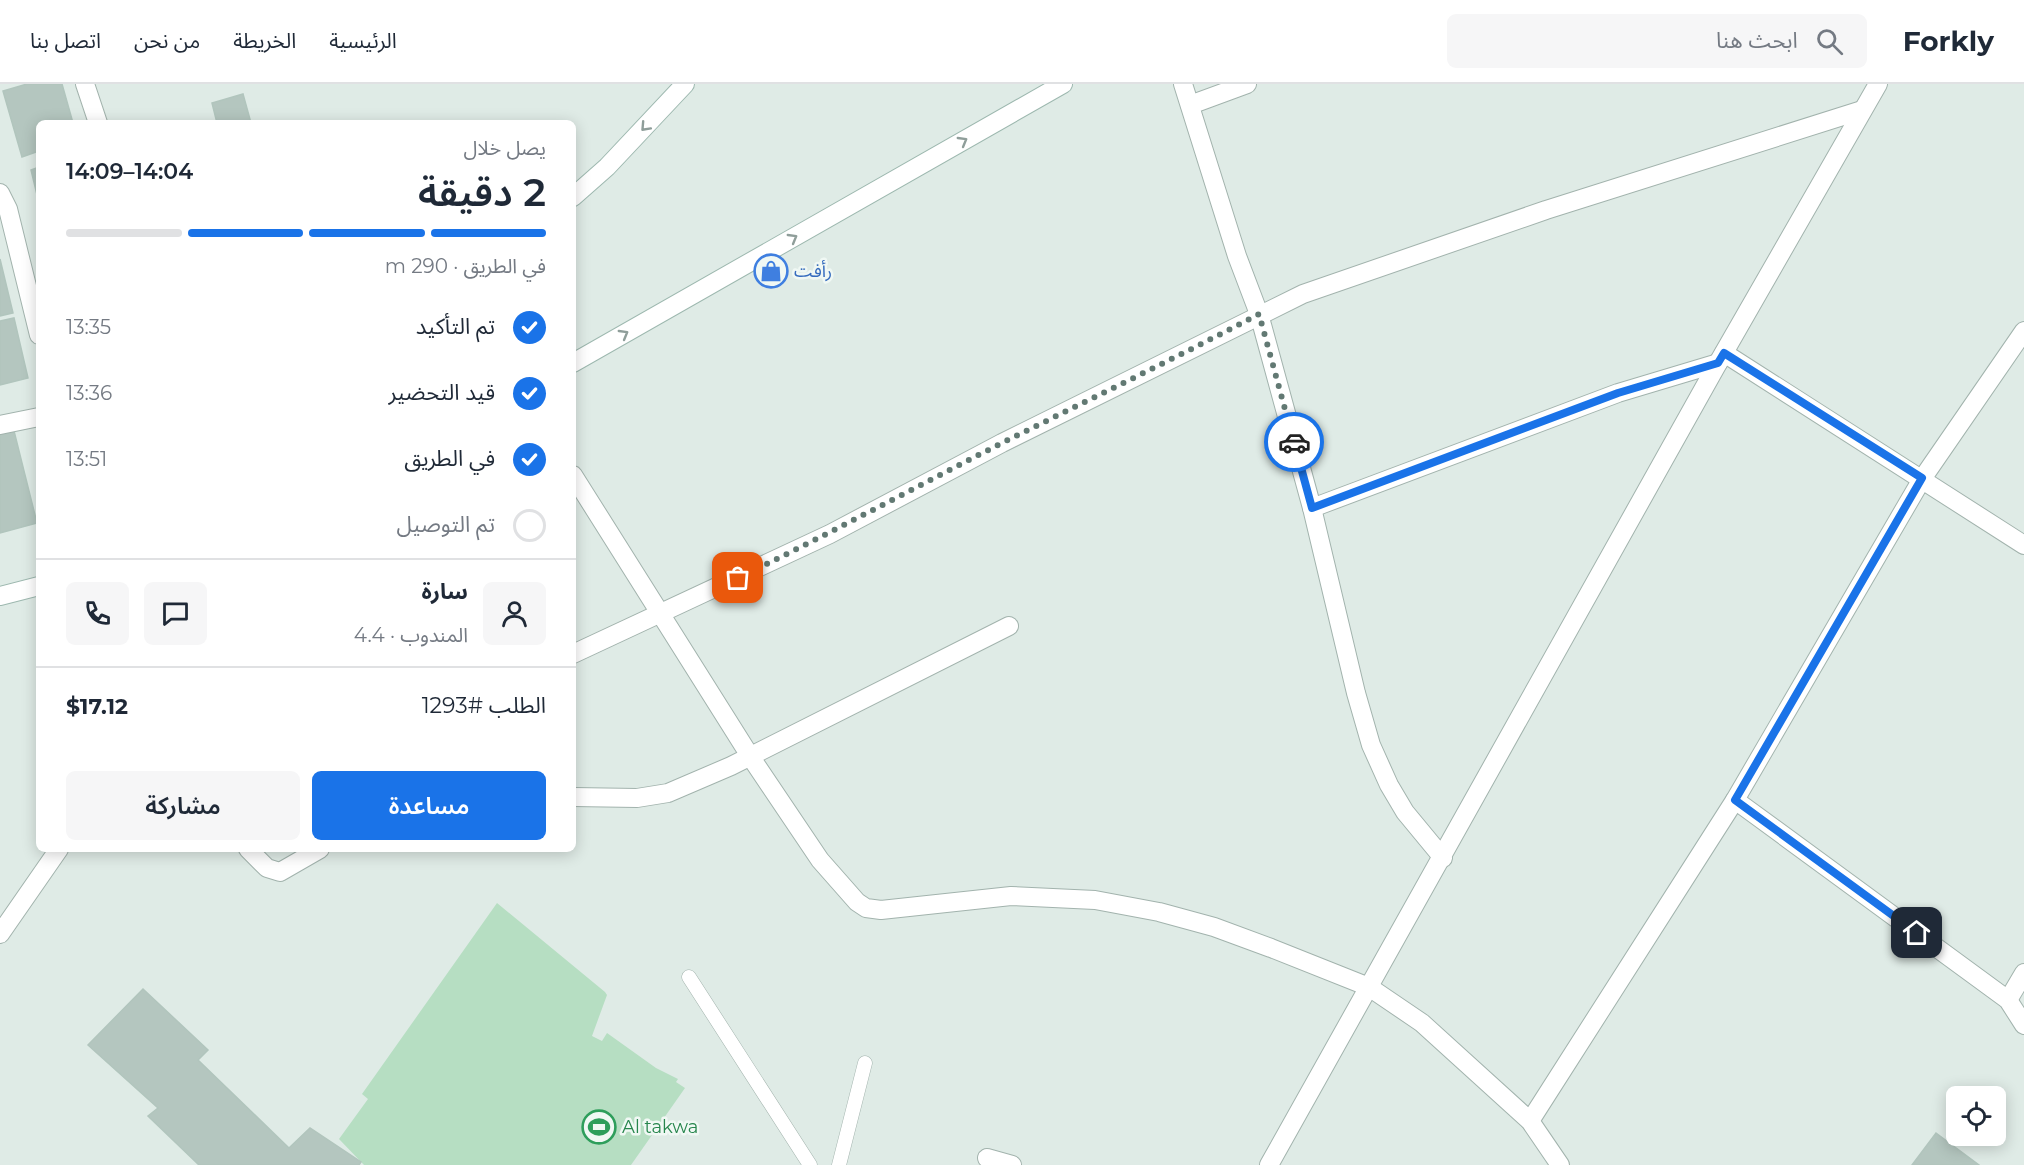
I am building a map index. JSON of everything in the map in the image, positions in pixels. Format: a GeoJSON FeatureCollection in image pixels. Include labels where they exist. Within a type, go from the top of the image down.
{"type":"FeatureCollection","features":[{"type":"Feature","properties":{"kind":"street"},"geometry":{"type":"LineString","coordinates":[[85,84],[97,120]]}},
{"type":"Feature","properties":{"kind":"street"},"geometry":{"type":"LineString","coordinates":[[576,194],[607,167],[685,84]]}},
{"type":"Feature","properties":{"kind":"street"},"geometry":{"type":"LineString","coordinates":[[576,361],[1063,84]]}},
{"type":"Feature","properties":{"kind":"street"},"geometry":{"type":"LineString","coordinates":[[1183,84],[1237,256],[1259,314],[1312,508],[1356,693],[1371,745],[1389,785],[1405,812],[1443,858]]}},
{"type":"Feature","properties":{"kind":"street"},"geometry":{"type":"LineString","coordinates":[[1190,105],[1247,84]]}},
{"type":"Feature","properties":{"kind":"street"},"geometry":{"type":"LineString","coordinates":[[1269,1165],[1875,85]]}},
{"type":"Feature","properties":{"kind":"street"},"geometry":{"type":"LineString","coordinates":[[576,653],[830,534],[1259,314],[1303,294],[1546,210],[1862,110]]}},
{"type":"Feature","properties":{"kind":"street"},"geometry":{"type":"LineString","coordinates":[[0,193],[8,209],[36,323]]}},
{"type":"Feature","properties":{"kind":"street"},"geometry":{"type":"LineString","coordinates":[[1530,1121],[1735,800],[1922,478],[2024,331]]}},
{"type":"Feature","properties":{"kind":"street"},"geometry":{"type":"LineString","coordinates":[[1312,508],[1618,393],[1721,358],[1922,478],[2024,545]]}},
{"type":"Feature","properties":{"kind":"street"},"geometry":{"type":"LineString","coordinates":[[0,425],[36,418]]}},
{"type":"Feature","properties":{"kind":"street"},"geometry":{"type":"LineString","coordinates":[[576,480],[750,756],[820,860],[852,897],[866,908],[881,910],[1011,896],[1095,900],[1160,912],[1214,927],[1369,987],[1422,1023],[1530,1121],[1560,1165]]}},
{"type":"Feature","properties":{"kind":"street"},"geometry":{"type":"LineString","coordinates":[[0,596],[36,587]]}},
{"type":"Feature","properties":{"kind":"street"},"geometry":{"type":"LineString","coordinates":[[576,797],[637,798],[668,793],[750,756],[1009,626]]}},
{"type":"Feature","properties":{"kind":"street"},"geometry":{"type":"LineString","coordinates":[[1735,800],[2008,1000],[2024,1025]]}},
{"type":"Feature","properties":{"kind":"street"},"geometry":{"type":"LineString","coordinates":[[0,934],[5,914],[56,852]]}},
{"type":"Feature","properties":{"kind":"street"},"geometry":{"type":"LineString","coordinates":[[251,852],[267,868],[280,872],[315,852]]}},
{"type":"Feature","properties":{"kind":"street"},"geometry":{"type":"LineString","coordinates":[[2008,1000],[2024,973]]}},
{"type":"Feature","properties":{"kind":"street"},"geometry":{"type":"LineString","coordinates":[[987,1158],[1012,1165]]}},
{"type":"Feature","properties":{"kind":"lane"},"geometry":{"type":"LineString","coordinates":[[689,977],[810,1165]]}},
{"type":"Feature","properties":{"kind":"lane"},"geometry":{"type":"LineString","coordinates":[[839,1165],[865,1062]]}},
{"type":"Feature","properties":{"kind":"green space"},"geometry":{"type":"Polygon","coordinates":[[[497,903],[605,992],[607,995],[592,1036],[602,1041],[607,1033],[656,1068],[678,1079],[676,1082],[685,1088],[631,1165],[364,1165],[339,1139],[368,1099],[362,1094],[497,903]]]}},
{"type":"Feature","properties":{"kind":"building"},"geometry":{"type":"Polygon","coordinates":[[[27,84],[62,84],[72,120],[36,120],[36,152],[22,157],[3,91],[27,84]]]}},
{"type":"Feature","properties":{"kind":"building"},"geometry":{"type":"Polygon","coordinates":[[[243,94],[250,120],[216,120],[212,103],[243,94]]]}},
{"type":"Feature","properties":{"kind":"building"},"geometry":{"type":"Polygon","coordinates":[[[36,168],[36,191],[31,170],[36,168]]]}},
{"type":"Feature","properties":{"kind":"building"},"geometry":{"type":"Polygon","coordinates":[[[0,259],[13,313],[0,316],[0,259]]]}},
{"type":"Feature","properties":{"kind":"building"},"geometry":{"type":"Polygon","coordinates":[[[14,318],[28,378],[0,385],[0,321],[14,318]]]}},
{"type":"Feature","properties":{"kind":"building"},"geometry":{"type":"Polygon","coordinates":[[[13,427],[36,523],[0,533],[0,431],[13,427]]]}},
{"type":"Feature","properties":{"kind":"building"},"geometry":{"type":"Polygon","coordinates":[[[143,989],[208,1050],[198,1060],[289,1148],[310,1128],[361,1162],[359,1165],[199,1165],[148,1116],[158,1108],[88,1045],[143,989]]]}},
{"type":"Feature","properties":{"kind":"building"},"geometry":{"type":"Polygon","coordinates":[[[1936,1133],[1946,1140],[1946,1146],[1953,1146],[1979,1165],[1912,1165],[1936,1133]]]}},
{"type":"Feature","properties":{"kind":"way so far"},"geometry":{"type":"LineString","coordinates":[[738,578],[830,534],[1002,443],[1159,367],[1259,314],[1294,442]]}},
{"type":"Feature","properties":{"kind":"place","name":"رأفت"},"geometry":{"type":"Point","coordinates":[771,271]}},
{"type":"Feature","properties":{"kind":"place","name":"Al takwa"},"geometry":{"type":"Point","coordinates":[599,1127]}},
{"type":"Feature","properties":{"kind":"route"},"geometry":{"type":"LineString","coordinates":[[1294,442],[1312,508],[1618,393],[1718,363],[1724,353],[1922,478],[1735,800],[1917,933]]}}]}
